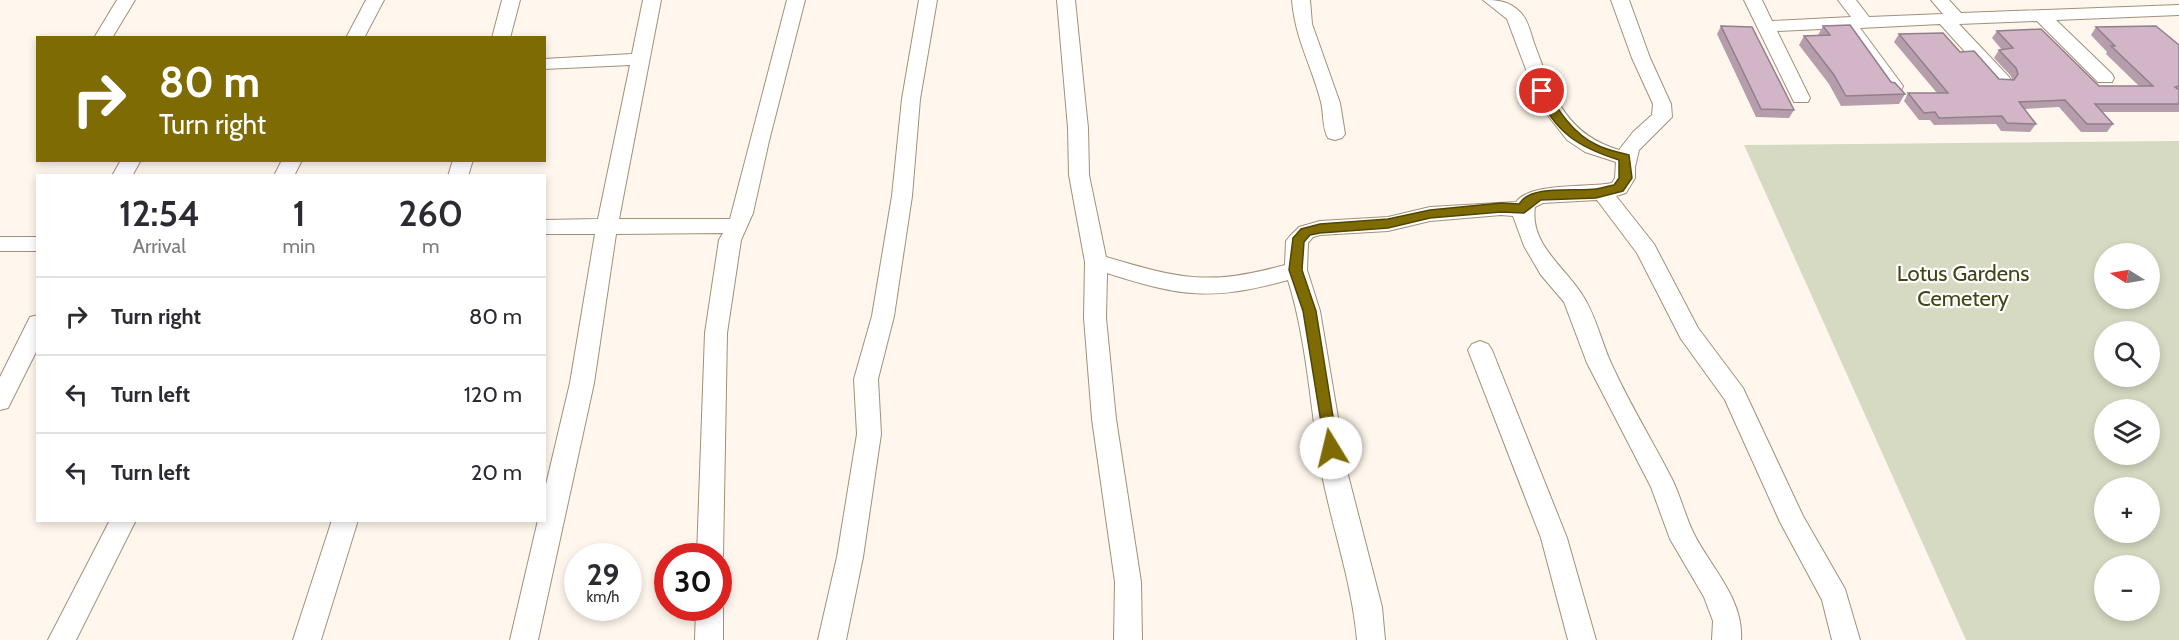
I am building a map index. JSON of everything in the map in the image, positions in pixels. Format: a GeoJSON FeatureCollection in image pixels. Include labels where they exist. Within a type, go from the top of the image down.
{"type":"FeatureCollection","features":[{"type":"Feature","properties":{"kind":"street"},"geometry":{"type":"LineString","coordinates":[[105,36],[126,0]]}},
{"type":"Feature","properties":{"kind":"street"},"geometry":{"type":"LineString","coordinates":[[356,36],[375,0]]}},
{"type":"Feature","properties":{"kind":"street"},"geometry":{"type":"LineString","coordinates":[[502,36],[511,0]]}},
{"type":"Feature","properties":{"kind":"street"},"geometry":{"type":"LineString","coordinates":[[524,640],[582,383],[607,226],[652,0]]}},
{"type":"Feature","properties":{"kind":"street"},"geometry":{"type":"LineString","coordinates":[[710,543],[716,333],[730,240],[748,193],[759,141],[796,0]]}},
{"type":"Feature","properties":{"kind":"street"},"geometry":{"type":"LineString","coordinates":[[832,640],[850,556],[869,434],[866,379],[883,316],[902,196],[911,99],[928,0]]}},
{"type":"Feature","properties":{"kind":"street"},"geometry":{"type":"LineString","coordinates":[[1066,0],[1078,128],[1079,175],[1096,262],[1095,318],[1104,419],[1128,582],[1128,640]]}},
{"type":"Feature","properties":{"kind":"street"},"geometry":{"type":"LineString","coordinates":[[1301,0],[1303,24],[1331,103],[1335,134]]}},
{"type":"Feature","properties":{"kind":"street"},"geometry":{"type":"LineString","coordinates":[[1492,0],[1515,16],[1548,104],[1574,136],[1593,148],[1625,158]]}},
{"type":"Feature","properties":{"kind":"street"},"geometry":{"type":"LineString","coordinates":[[1620,0],[1641,58],[1662,104],[1662,117],[1640,135],[1628,149],[1625,158],[1625,178],[1619,188],[1602,192],[1539,196],[1525,203],[1523,216],[1531,241],[1549,270],[1574,299],[1599,363],[1663,486],[1683,539],[1715,591],[1727,621],[1729,640]]}},
{"type":"Feature","properties":{"kind":"street"},"geometry":{"type":"LineString","coordinates":[[1753,0],[1801,98]]}},
{"type":"Feature","properties":{"kind":"street"},"geometry":{"type":"LineString","coordinates":[[1847,0],[1856,22],[1894,86]]}},
{"type":"Feature","properties":{"kind":"street"},"geometry":{"type":"LineString","coordinates":[[1940,0],[1951,19],[2002,81]]}},
{"type":"Feature","properties":{"kind":"street"},"geometry":{"type":"LineString","coordinates":[[1766,26],[1951,19],[2047,10],[2134,6],[2179,10]]}},
{"type":"Feature","properties":{"kind":"street"},"geometry":{"type":"LineString","coordinates":[[2134,6],[2156,26]]}},
{"type":"Feature","properties":{"kind":"street"},"geometry":{"type":"LineString","coordinates":[[2047,10],[2105,78]]}},
{"type":"Feature","properties":{"kind":"street"},"geometry":{"type":"LineString","coordinates":[[546,64],[642,59]]}},
{"type":"Feature","properties":{"kind":"street"},"geometry":{"type":"LineString","coordinates":[[1602,192],[1646,249],[1689,333],[1735,395],[1793,522],[1835,598],[1846,640]]}},
{"type":"Feature","properties":{"kind":"street"},"geometry":{"type":"LineString","coordinates":[[1371,640],[1368,608],[1335,471],[1310,311],[1296,270],[1297,241],[1306,232],[1320,228],[1388,224],[1430,214],[1501,208],[1524,209]]}},
{"type":"Feature","properties":{"kind":"street"},"geometry":{"type":"LineString","coordinates":[[546,227],[737,226]]}},
{"type":"Feature","properties":{"kind":"street"},"geometry":{"type":"LineString","coordinates":[[0,244],[36,244]]}},
{"type":"Feature","properties":{"kind":"street"},"geometry":{"type":"LineString","coordinates":[[1096,262],[1167,282],[1195,287],[1249,282],[1296,270]]}},
{"type":"Feature","properties":{"kind":"street"},"geometry":{"type":"LineString","coordinates":[[0,400],[36,327]]}},
{"type":"Feature","properties":{"kind":"street"},"geometry":{"type":"LineString","coordinates":[[1480,350],[1554,538],[1582,640]]}},
{"type":"Feature","properties":{"kind":"street"},"geometry":{"type":"LineString","coordinates":[[62,640],[122,522]]}},
{"type":"Feature","properties":{"kind":"street"},"geometry":{"type":"LineString","coordinates":[[307,640],[344,522]]}},
{"type":"Feature","properties":{"kind":"street"},"geometry":{"type":"LineString","coordinates":[[709,621],[709,640]]}},
{"type":"Feature","properties":{"kind":"green space","name":"Lotus Gardens Cemetery"},"geometry":{"type":"Polygon","coordinates":[[[2179,141],[2179,640],[1966,640],[1744,145],[2179,141]]]}},
{"type":"Feature","properties":{"kind":"building"},"geometry":{"type":"Polygon","coordinates":[[[1850,25],[1891,82],[1895,83],[1905,94],[1846,96],[1834,75],[1804,36],[1830,35],[1823,26],[1850,25]]]}},
{"type":"Feature","properties":{"kind":"building"},"geometry":{"type":"Polygon","coordinates":[[[1721,26],[1752,27],[1794,110],[1761,109],[1721,26]]]}},
{"type":"Feature","properties":{"kind":"building"},"geometry":{"type":"Polygon","coordinates":[[[2156,26],[2179,45],[2179,86],[2175,87],[2179,90],[2179,104],[2095,104],[2113,124],[2087,124],[2065,100],[2019,102],[2036,124],[2007,123],[2002,116],[1939,118],[1935,112],[1924,113],[1908,93],[1948,93],[1899,34],[1943,33],[1960,52],[1974,51],[1999,79],[2014,80],[2018,74],[2016,68],[1999,50],[2013,48],[1997,31],[2041,29],[2099,86],[2153,86],[2111,46],[2115,46],[2096,27],[2156,26]]]}},
{"type":"Feature","properties":{"kind":"route"},"geometry":{"type":"LineString","coordinates":[[1331,448],[1310,311],[1296,270],[1297,241],[1306,232],[1320,228],[1388,224],[1430,214],[1501,208],[1524,209],[1525,203],[1539,196],[1596,194],[1619,188],[1625,178],[1623,162],[1625,158],[1593,148],[1574,136],[1548,104],[1542,91]]}}]}
